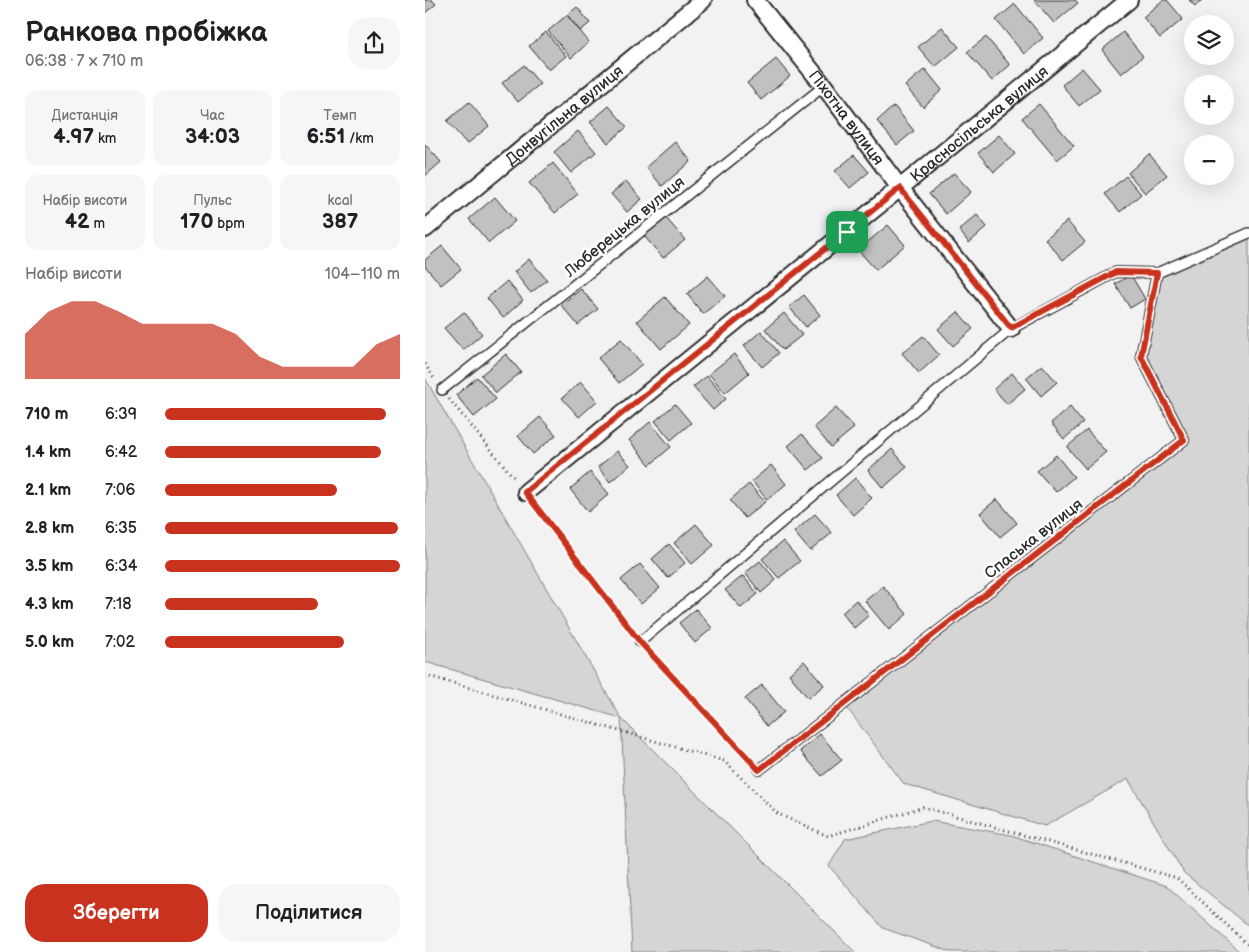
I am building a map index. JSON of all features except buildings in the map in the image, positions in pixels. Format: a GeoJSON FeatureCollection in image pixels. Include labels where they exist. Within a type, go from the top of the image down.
{"type":"FeatureCollection","features":[{"type":"Feature","properties":{"kind":"street","name":"Донвугільна вулиця"},"geometry":{"type":"LineString","coordinates":[[425,229],[703,0]]}},
{"type":"Feature","properties":{"kind":"street","name":"Піхотна вулиця"},"geometry":{"type":"LineString","coordinates":[[755,0],[1011,328]]}},
{"type":"Feature","properties":{"kind":"street","name":"Красносільська вулиця"},"geometry":{"type":"LineString","coordinates":[[525,492],[1129,0]]}},
{"type":"Feature","properties":{"kind":"lane","name":"Люберецька вулиця"},"geometry":{"type":"LineString","coordinates":[[443,390],[824,86]]}},
{"type":"Feature","properties":{"kind":"lane"},"geometry":{"type":"LineString","coordinates":[[640,642],[1011,328],[1116,272],[1157,273],[1249,233]]}},
{"type":"Feature","properties":{"kind":"lane","name":"Спаська вулиця"},"geometry":{"type":"LineString","coordinates":[[759,770],[1184,440],[1141,356],[1157,273]]}},
{"type":"Feature","properties":{"kind":"path"},"geometry":{"type":"LineString","coordinates":[[425,364],[443,390],[525,492],[640,642],[759,770]]}},
{"type":"Feature","properties":{"kind":"path"},"geometry":{"type":"LineString","coordinates":[[425,675],[724,761],[778,814],[828,836],[923,807],[1177,878],[1249,946]]}},
{"type":"Feature","properties":{"kind":"shaded area"},"geometry":{"type":"Polygon","coordinates":[[[1249,233],[1249,926],[1184,873],[1128,779],[1045,826],[904,784],[844,704],[1184,440],[1141,356],[1157,273],[1249,233]]]}},
{"type":"Feature","properties":{"kind":"shaded area"},"geometry":{"type":"Polygon","coordinates":[[[425,378],[621,718],[425,662],[425,378]]]}},
{"type":"Feature","properties":{"kind":"shaded area"},"geometry":{"type":"Polygon","coordinates":[[[621,718],[855,952],[632,952],[621,718]]]}},
{"type":"Feature","properties":{"kind":"shaded area"},"geometry":{"type":"Polygon","coordinates":[[[932,821],[1011,835],[1167,886],[1240,952],[951,952],[883,928],[829,866],[845,839],[932,821]]]}},
{"type":"Feature","properties":{"kind":"route"},"geometry":{"type":"LineString","coordinates":[[900,188],[1011,328],[1116,272],[1157,273],[1141,356],[1184,440],[759,770],[640,642],[525,492],[847,232],[900,188]]}}]}
